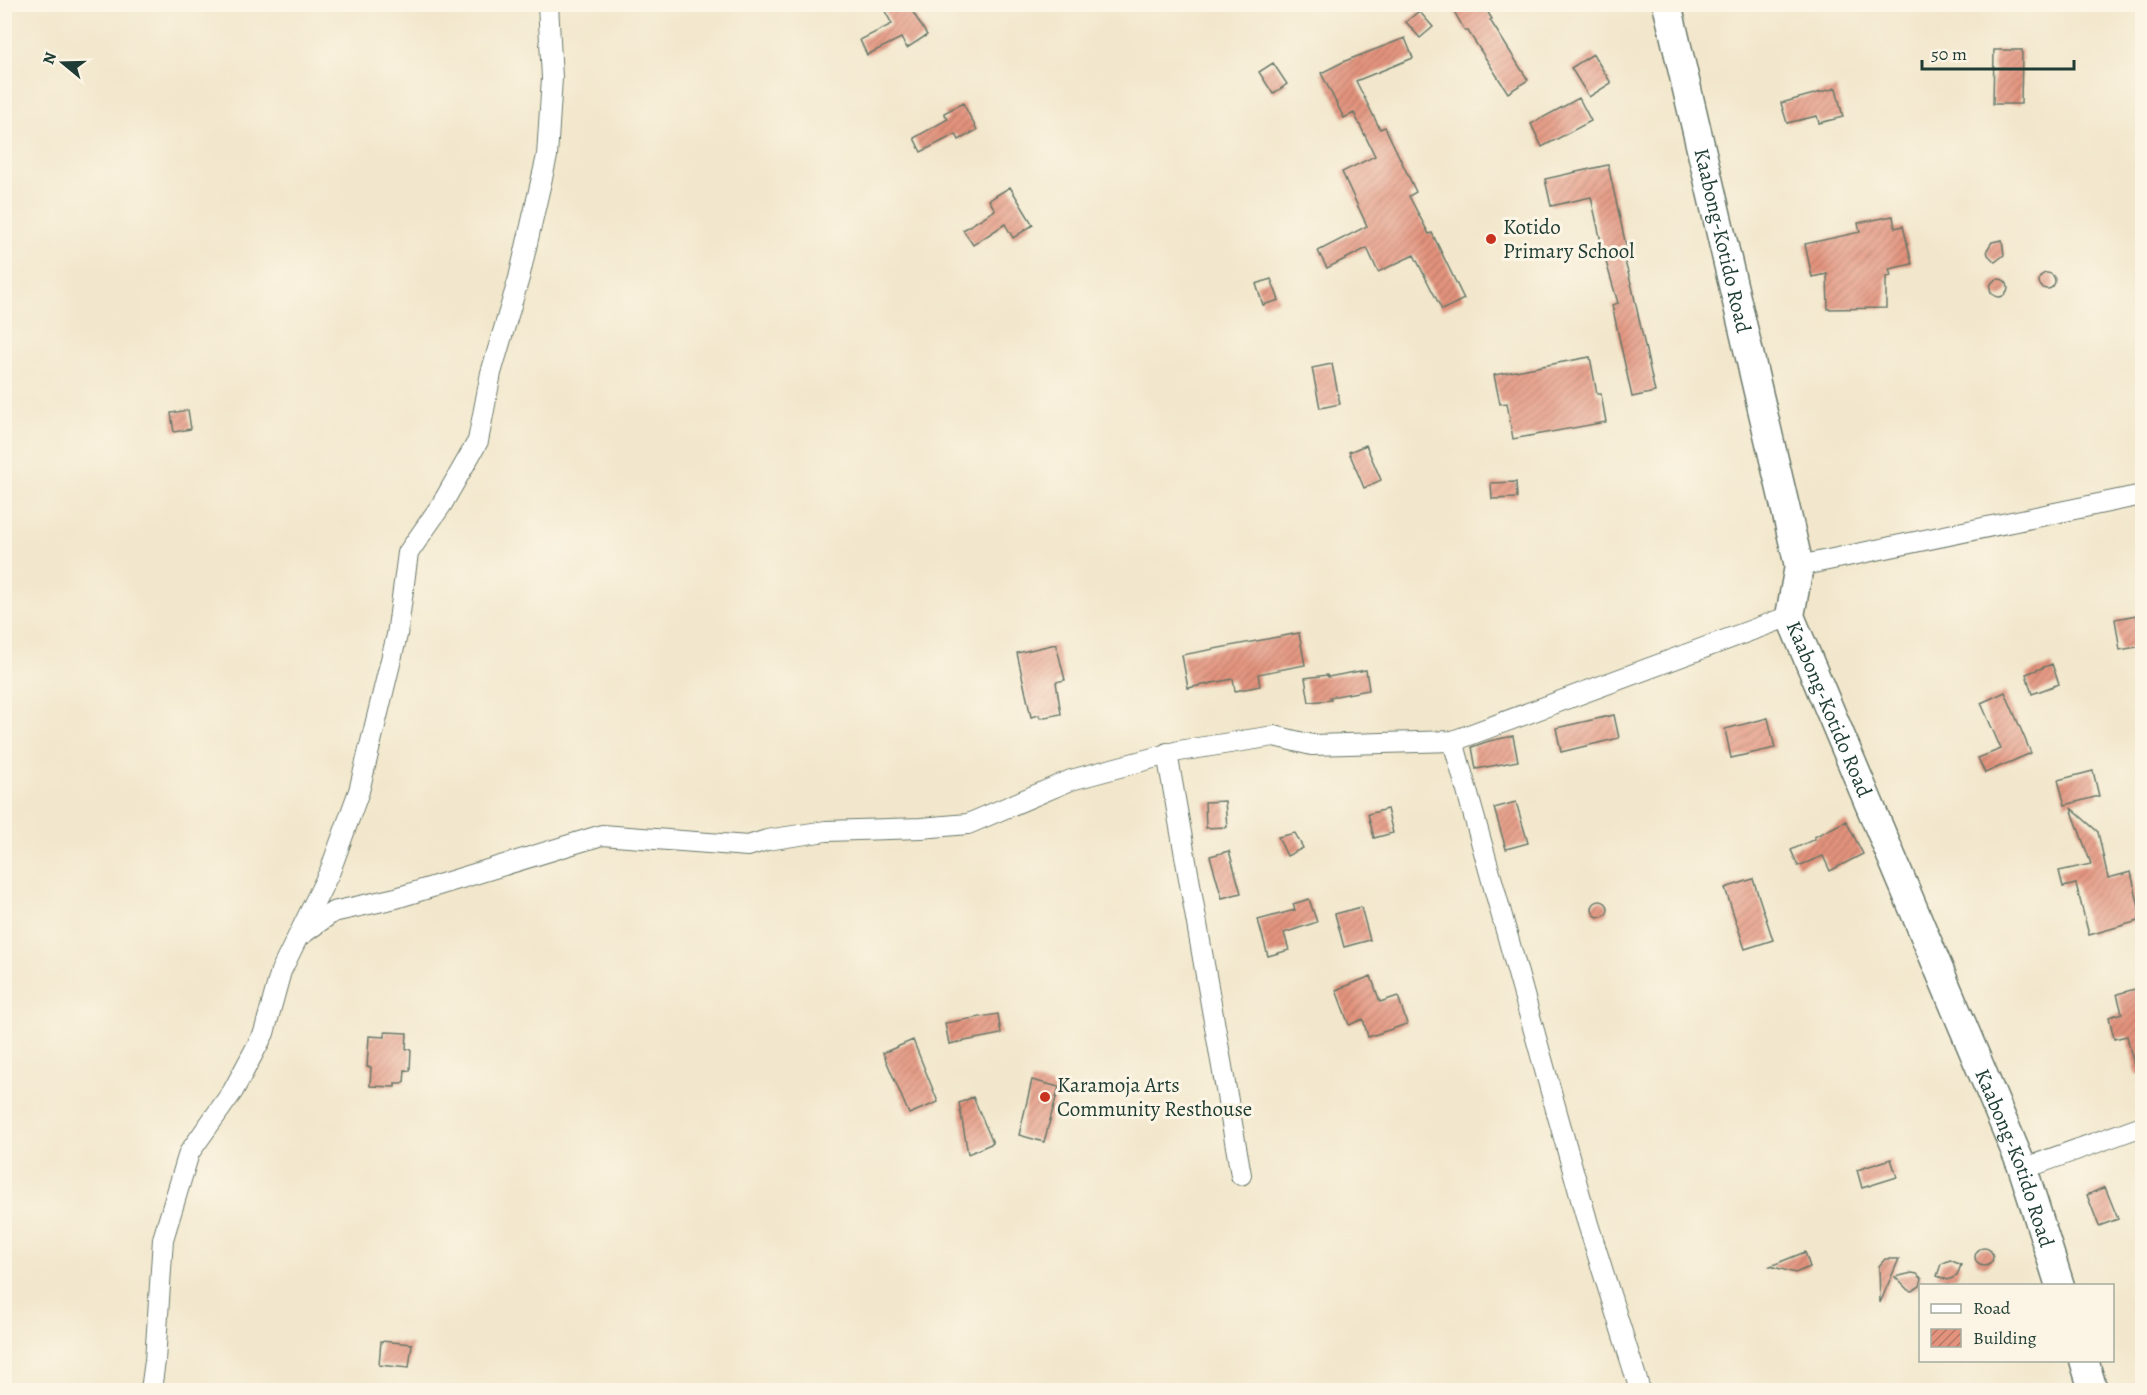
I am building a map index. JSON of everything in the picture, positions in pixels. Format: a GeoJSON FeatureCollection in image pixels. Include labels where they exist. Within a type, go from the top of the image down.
{"type":"FeatureCollection","features":[{"type":"Feature","properties":{"kind":"main road","name":"Kaabong-Kotido Road"},"geometry":{"type":"LineString","coordinates":[[1667,4],[1799,566],[1790,616],[2024,1169],[2059,1284]]}},
{"type":"Feature","properties":{"kind":"main road"},"geometry":{"type":"LineString","coordinates":[[2085,1362],[2093,1390]]}},
{"type":"Feature","properties":{"kind":"street"},"geometry":{"type":"LineString","coordinates":[[151,1390],[163,1239],[189,1153],[233,1090],[264,1033],[281,971],[330,872],[359,791],[397,635],[408,553],[442,504],[478,441],[491,373],[519,278],[547,156],[552,78],[548,4]]}},
{"type":"Feature","properties":{"kind":"street"},"geometry":{"type":"LineString","coordinates":[[1799,566],[2142,495]]}},
{"type":"Feature","properties":{"kind":"street"},"geometry":{"type":"LineString","coordinates":[[298,937],[333,912],[396,898],[602,835],[748,846],[767,840],[826,831],[968,824],[1071,780],[1167,753],[1274,736],[1312,744],[1453,741],[1790,616]]}},
{"type":"Feature","properties":{"kind":"street"},"geometry":{"type":"LineString","coordinates":[[1453,741],[1585,1212],[1640,1390]]}},
{"type":"Feature","properties":{"kind":"street"},"geometry":{"type":"LineString","coordinates":[[1167,753],[1241,1175]]}},
{"type":"Feature","properties":{"kind":"street"},"geometry":{"type":"LineString","coordinates":[[2024,1169],[2142,1126]]}},
{"type":"Feature","properties":{"kind":"building"},"geometry":{"type":"Polygon","coordinates":[[[881,4],[908,4],[927,35],[907,48],[901,38],[867,55],[860,40],[892,24],[881,4]]]}},
{"type":"Feature","properties":{"kind":"building"},"geometry":{"type":"Polygon","coordinates":[[[1450,4],[1483,4],[1492,19],[1490,20],[1528,80],[1508,93],[1468,31],[1465,31],[1450,4]]]}},
{"type":"Feature","properties":{"kind":"building"},"geometry":{"type":"Polygon","coordinates":[[[1419,11],[1433,27],[1420,38],[1406,22],[1419,11]]]}},
{"type":"Feature","properties":{"kind":"building"},"geometry":{"type":"Polygon","coordinates":[[[1405,38],[1413,58],[1356,81],[1380,129],[1385,127],[1416,192],[1409,196],[1429,234],[1432,233],[1464,299],[1442,310],[1414,255],[1378,272],[1367,248],[1327,268],[1318,251],[1367,226],[1342,172],[1375,156],[1354,113],[1344,118],[1321,73],[1345,61],[1405,38]]]}},
{"type":"Feature","properties":{"kind":"building"},"geometry":{"type":"Polygon","coordinates":[[[1994,50],[2022,50],[2021,104],[1993,104],[1994,50]]]}},
{"type":"Feature","properties":{"kind":"building"},"geometry":{"type":"Polygon","coordinates":[[[1593,54],[1611,83],[1589,97],[1571,68],[1593,54]]]}},
{"type":"Feature","properties":{"kind":"building"},"geometry":{"type":"Polygon","coordinates":[[[1273,63],[1287,84],[1273,94],[1259,72],[1273,63]]]}},
{"type":"Feature","properties":{"kind":"building"},"geometry":{"type":"Polygon","coordinates":[[[1836,88],[1843,117],[1819,123],[1817,116],[1787,123],[1781,103],[1836,88]]]}},
{"type":"Feature","properties":{"kind":"building"},"geometry":{"type":"Polygon","coordinates":[[[1579,98],[1591,121],[1542,147],[1531,124],[1579,98]]]}},
{"type":"Feature","properties":{"kind":"building"},"geometry":{"type":"Polygon","coordinates":[[[963,103],[977,130],[959,140],[956,134],[921,152],[914,138],[948,119],[944,113],[963,103]]]}},
{"type":"Feature","properties":{"kind":"building"},"geometry":{"type":"Polygon","coordinates":[[[1608,165],[1627,250],[1622,251],[1655,392],[1632,397],[1612,305],[1618,303],[1591,197],[1551,206],[1545,179],[1608,165]]]}},
{"type":"Feature","properties":{"kind":"building"},"geometry":{"type":"Polygon","coordinates":[[[1010,187],[1033,225],[1013,238],[1005,224],[973,245],[963,230],[995,210],[989,200],[1010,187]]]}},
{"type":"Feature","properties":{"kind":"building"},"geometry":{"type":"Polygon","coordinates":[[[1893,216],[1895,228],[1903,226],[1912,264],[1889,269],[1891,276],[1886,277],[1886,308],[1828,309],[1827,274],[1812,277],[1805,244],[1860,232],[1858,223],[1893,216]]]}},
{"type":"Feature","properties":{"kind":"building"},"geometry":{"type":"Polygon","coordinates":[[[2002,240],[2004,255],[1995,262],[1988,255],[1987,250],[1992,242],[2002,240]]]}},
{"type":"Feature","properties":{"kind":"building"},"geometry":{"type":"Polygon","coordinates":[[[2044,273],[2050,273],[2055,281],[2053,287],[2044,289],[2039,284],[2039,278],[2044,273]]]}},
{"type":"Feature","properties":{"kind":"building"},"geometry":{"type":"Polygon","coordinates":[[[1271,279],[1279,300],[1263,305],[1256,284],[1271,279]]]}},
{"type":"Feature","properties":{"kind":"building"},"geometry":{"type":"Polygon","coordinates":[[[1999,279],[2005,282],[2008,288],[2005,294],[1999,297],[1993,294],[1990,288],[1993,282],[1999,279]]]}},
{"type":"Feature","properties":{"kind":"building"},"geometry":{"type":"Polygon","coordinates":[[[1590,357],[1597,394],[1601,394],[1606,422],[1513,439],[1507,403],[1500,404],[1494,375],[1590,357]]]}},
{"type":"Feature","properties":{"kind":"building"},"geometry":{"type":"Polygon","coordinates":[[[1332,364],[1340,404],[1320,408],[1312,368],[1332,364]]]}},
{"type":"Feature","properties":{"kind":"building"},"geometry":{"type":"Polygon","coordinates":[[[188,410],[191,429],[174,432],[171,413],[188,410]]]}},
{"type":"Feature","properties":{"kind":"building"},"geometry":{"type":"Polygon","coordinates":[[[1366,445],[1381,480],[1364,488],[1349,452],[1366,445]]]}},
{"type":"Feature","properties":{"kind":"building"},"geometry":{"type":"Polygon","coordinates":[[[1516,482],[1517,498],[1492,499],[1491,483],[1516,482]]]}},
{"type":"Feature","properties":{"kind":"building"},"geometry":{"type":"Polygon","coordinates":[[[2142,614],[2142,646],[2120,650],[2115,619],[2142,614]]]}},
{"type":"Feature","properties":{"kind":"building"},"geometry":{"type":"Polygon","coordinates":[[[1299,633],[1305,665],[1258,674],[1260,686],[1235,691],[1233,679],[1188,688],[1182,655],[1299,633]]]}},
{"type":"Feature","properties":{"kind":"building"},"geometry":{"type":"Polygon","coordinates":[[[1056,644],[1065,680],[1056,682],[1061,714],[1040,718],[1039,715],[1031,717],[1017,653],[1056,644]]]}},
{"type":"Feature","properties":{"kind":"building"},"geometry":{"type":"Polygon","coordinates":[[[2052,664],[2059,684],[2032,694],[2026,674],[2052,664]]]}},
{"type":"Feature","properties":{"kind":"building"},"geometry":{"type":"Polygon","coordinates":[[[1366,670],[1369,690],[1330,697],[1331,700],[1309,702],[1305,678],[1327,675],[1328,677],[1366,670]]]}},
{"type":"Feature","properties":{"kind":"building"},"geometry":{"type":"Polygon","coordinates":[[[2005,692],[2031,753],[1985,773],[1978,758],[2001,749],[1981,703],[2005,692]]]}},
{"type":"Feature","properties":{"kind":"building"},"geometry":{"type":"Polygon","coordinates":[[[1614,715],[1619,738],[1561,752],[1556,728],[1614,715]]]}},
{"type":"Feature","properties":{"kind":"building"},"geometry":{"type":"Polygon","coordinates":[[[1768,718],[1775,748],[1731,758],[1725,729],[1768,718]]]}},
{"type":"Feature","properties":{"kind":"building"},"geometry":{"type":"Polygon","coordinates":[[[1513,736],[1518,761],[1476,769],[1472,747],[1513,736]]]}},
{"type":"Feature","properties":{"kind":"building"},"geometry":{"type":"Polygon","coordinates":[[[2093,771],[2099,796],[2065,805],[2058,780],[2093,771]]]}},
{"type":"Feature","properties":{"kind":"building"},"geometry":{"type":"Polygon","coordinates":[[[1225,801],[1227,827],[1206,828],[1205,802],[1225,801]]]}},
{"type":"Feature","properties":{"kind":"building"},"geometry":{"type":"Polygon","coordinates":[[[1516,802],[1528,843],[1506,849],[1494,808],[1516,802]]]}},
{"type":"Feature","properties":{"kind":"building"},"geometry":{"type":"Polygon","coordinates":[[[2071,808],[2098,832],[2108,878],[2131,872],[2142,920],[2089,935],[2076,884],[2063,887],[2059,871],[2091,864],[2071,808]]]}},
{"type":"Feature","properties":{"kind":"building"},"geometry":{"type":"Polygon","coordinates":[[[1387,809],[1393,833],[1374,838],[1368,814],[1387,809]]]}},
{"type":"Feature","properties":{"kind":"building"},"geometry":{"type":"Polygon","coordinates":[[[1846,821],[1863,854],[1830,871],[1823,856],[1798,866],[1791,850],[1846,821]]]}},
{"type":"Feature","properties":{"kind":"building"},"geometry":{"type":"Polygon","coordinates":[[[1295,833],[1303,848],[1287,856],[1278,837],[1295,833]]]}},
{"type":"Feature","properties":{"kind":"building"},"geometry":{"type":"Polygon","coordinates":[[[1229,851],[1241,893],[1222,898],[1210,856],[1229,851]]]}},
{"type":"Feature","properties":{"kind":"building"},"geometry":{"type":"Polygon","coordinates":[[[1753,879],[1773,940],[1745,949],[1725,888],[1753,879]]]}},
{"type":"Feature","properties":{"kind":"building"},"geometry":{"type":"Polygon","coordinates":[[[1309,899],[1317,922],[1284,933],[1289,950],[1268,956],[1258,920],[1295,910],[1293,904],[1309,899]]]}},
{"type":"Feature","properties":{"kind":"building"},"geometry":{"type":"Polygon","coordinates":[[[1597,901],[1603,901],[1608,909],[1606,915],[1597,917],[1592,912],[1592,906],[1597,901]]]}},
{"type":"Feature","properties":{"kind":"building"},"geometry":{"type":"Polygon","coordinates":[[[1361,907],[1370,940],[1344,947],[1335,914],[1361,907]]]}},
{"type":"Feature","properties":{"kind":"building"},"geometry":{"type":"Polygon","coordinates":[[[1371,976],[1380,1002],[1398,996],[1407,1024],[1368,1037],[1363,1019],[1349,1025],[1336,990],[1371,976]]]}},
{"type":"Feature","properties":{"kind":"building"},"geometry":{"type":"Polygon","coordinates":[[[2142,987],[2142,1074],[2136,1074],[2127,1036],[2114,1039],[2109,1017],[2122,1013],[2117,994],[2142,987]]]}},
{"type":"Feature","properties":{"kind":"building"},"geometry":{"type":"Polygon","coordinates":[[[998,1014],[1001,1034],[949,1044],[945,1023],[998,1014]]]}},
{"type":"Feature","properties":{"kind":"building"},"geometry":{"type":"Polygon","coordinates":[[[385,1032],[407,1033],[406,1049],[411,1049],[410,1071],[405,1070],[404,1083],[395,1083],[395,1087],[370,1086],[371,1067],[367,1067],[369,1036],[385,1037],[385,1032]]]}},
{"type":"Feature","properties":{"kind":"building"},"geometry":{"type":"Polygon","coordinates":[[[913,1040],[938,1102],[909,1114],[883,1053],[913,1040]]]}},
{"type":"Feature","properties":{"kind":"building"},"geometry":{"type":"Polygon","coordinates":[[[1032,1080],[1059,1087],[1044,1142],[1019,1135],[1032,1080]]]}},
{"type":"Feature","properties":{"kind":"building"},"geometry":{"type":"Polygon","coordinates":[[[973,1097],[993,1143],[968,1154],[959,1103],[973,1097]]]}},
{"type":"Feature","properties":{"kind":"building"},"geometry":{"type":"Polygon","coordinates":[[[1891,1159],[1897,1177],[1862,1188],[1857,1170],[1891,1159]]]}},
{"type":"Feature","properties":{"kind":"building"},"geometry":{"type":"Polygon","coordinates":[[[2105,1187],[2118,1219],[2099,1226],[2087,1195],[2105,1187]]]}},
{"type":"Feature","properties":{"kind":"building"},"geometry":{"type":"Polygon","coordinates":[[[1984,1248],[1990,1251],[1993,1257],[1990,1263],[1984,1266],[1978,1263],[1975,1257],[1978,1251],[1984,1248]]]}},
{"type":"Feature","properties":{"kind":"building"},"geometry":{"type":"Polygon","coordinates":[[[1805,1252],[1810,1267],[1795,1273],[1770,1266],[1805,1252]]]}},
{"type":"Feature","properties":{"kind":"building"},"geometry":{"type":"Polygon","coordinates":[[[1885,1259],[1899,1259],[1880,1303],[1879,1266],[1885,1259]]]}},
{"type":"Feature","properties":{"kind":"building"},"geometry":{"type":"Polygon","coordinates":[[[1950,1260],[1961,1265],[1957,1276],[1948,1280],[1937,1276],[1941,1264],[1950,1260]]]}},
{"type":"Feature","properties":{"kind":"building"},"geometry":{"type":"Polygon","coordinates":[[[1912,1273],[1922,1279],[1919,1287],[1912,1291],[1895,1277],[1912,1273]]]}},
{"type":"Feature","properties":{"kind":"building"},"geometry":{"type":"Polygon","coordinates":[[[381,1341],[412,1344],[409,1368],[379,1365],[381,1341]]]}},
{"type":"Feature","properties":{"kind":"place","name":"Kotido Primary School"},"geometry":{"type":"Point","coordinates":[1491,239]}},
{"type":"Feature","properties":{"kind":"place","name":"Karamoja Arts Community Resthouse"},"geometry":{"type":"Point","coordinates":[1045,1097]}}]}
